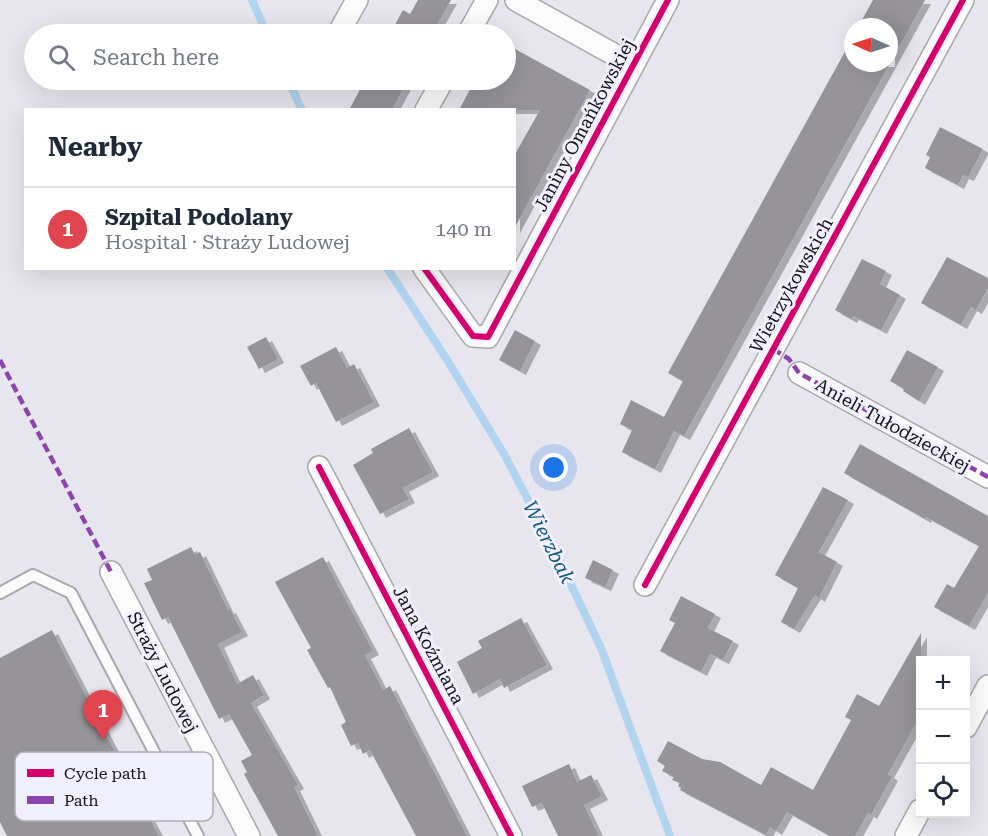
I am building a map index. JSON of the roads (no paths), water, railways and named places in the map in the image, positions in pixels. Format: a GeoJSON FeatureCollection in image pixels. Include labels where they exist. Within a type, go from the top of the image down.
{"type":"FeatureCollection","features":[{"type":"Feature","properties":{"kind":"street"},"geometry":{"type":"LineString","coordinates":[[344,24],[357,0]]}},
{"type":"Feature","properties":{"kind":"street"},"geometry":{"type":"LineString","coordinates":[[474,24],[487,0]]}},
{"type":"Feature","properties":{"kind":"street"},"geometry":{"type":"LineString","coordinates":[[516,0],[633,65]]}},
{"type":"Feature","properties":{"kind":"street","name":"Janiny Omańkowskiej"},"geometry":{"type":"LineString","coordinates":[[425,270],[473,336],[488,337],[668,0]]}},
{"type":"Feature","properties":{"kind":"street","name":"Wietrzykowskich"},"geometry":{"type":"LineString","coordinates":[[645,585],[963,0]]}},
{"type":"Feature","properties":{"kind":"street"},"geometry":{"type":"LineString","coordinates":[[427,108],[437,90]]}},
{"type":"Feature","properties":{"kind":"street","name":"Anieli Tułodzieckiej"},"geometry":{"type":"LineString","coordinates":[[799,373],[988,477]]}},
{"type":"Feature","properties":{"kind":"street","name":"Jana Koźmiana"},"geometry":{"type":"LineString","coordinates":[[319,467],[512,836]]}},
{"type":"Feature","properties":{"kind":"street","name":"Straży Ludowej"},"geometry":{"type":"LineString","coordinates":[[111,572],[205,752]]}},
{"type":"Feature","properties":{"kind":"street"},"geometry":{"type":"LineString","coordinates":[[970,720],[988,686]]}},
{"type":"Feature","properties":{"kind":"street","name":"Straży Ludowej"},"geometry":{"type":"LineString","coordinates":[[213,767],[249,836]]}},
{"type":"Feature","properties":{"kind":"street"},"geometry":{"type":"LineString","coordinates":[[906,836],[916,818]]}},
{"type":"Feature","properties":{"kind":"lane"},"geometry":{"type":"LineString","coordinates":[[0,593],[33,575],[71,593],[154,752]]}},
{"type":"Feature","properties":{"kind":"lane"},"geometry":{"type":"LineString","coordinates":[[190,821],[198,836]]}},
{"type":"Feature","properties":{"kind":"waterway","name":"Wierzbak"},"geometry":{"type":"LineString","coordinates":[[252,0],[263,24]]}},
{"type":"Feature","properties":{"kind":"waterway","name":"Wierzbak"},"geometry":{"type":"LineString","coordinates":[[293,90],[301,108]]}},
{"type":"Feature","properties":{"kind":"waterway","name":"Wierzbak"},"geometry":{"type":"LineString","coordinates":[[388,270],[446,358],[504,454],[557,555],[601,648],[670,836]]}},
{"type":"Feature","properties":{"kind":"place","name":"Szpital Podolany"},"geometry":{"type":"Point","coordinates":[103,740]}}]}
